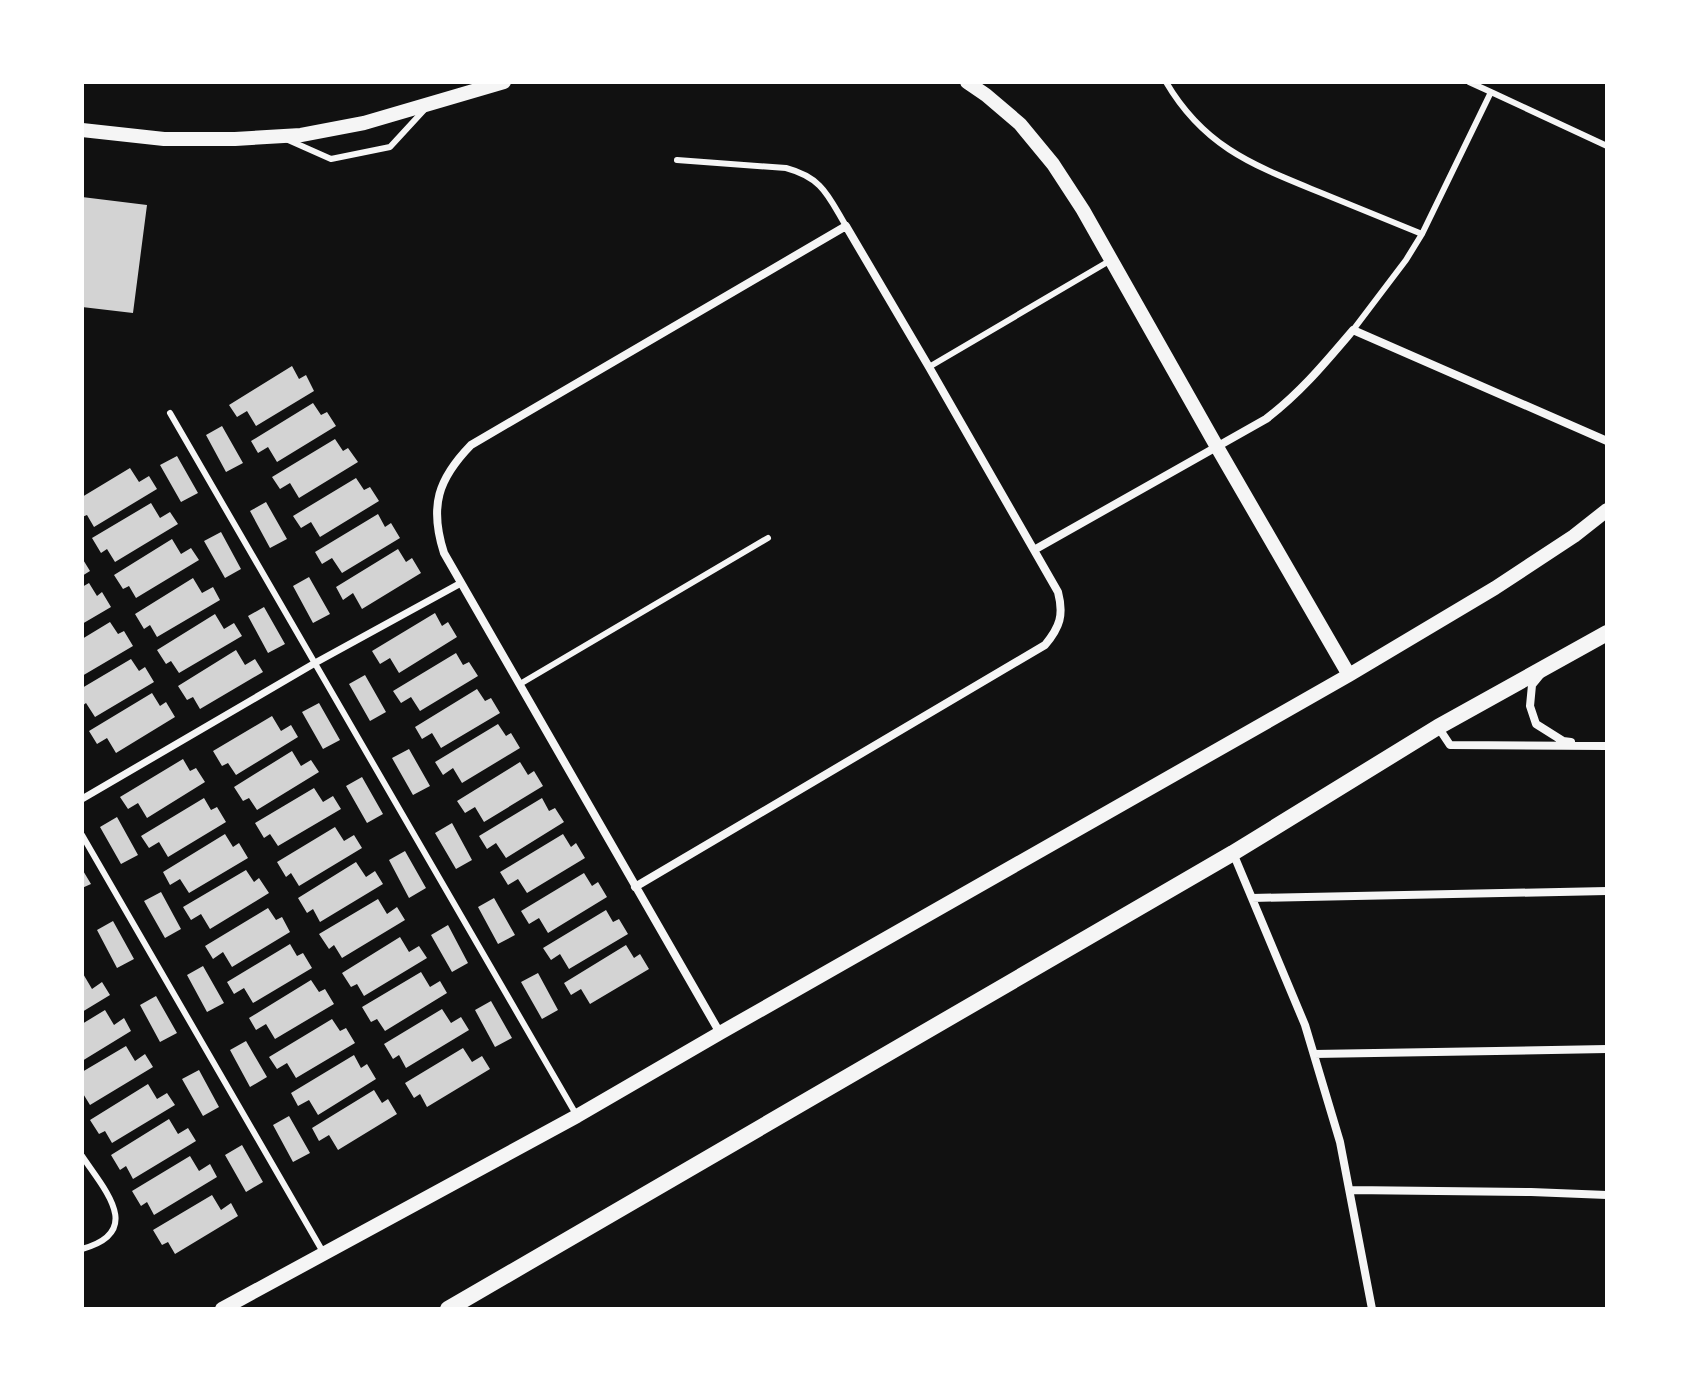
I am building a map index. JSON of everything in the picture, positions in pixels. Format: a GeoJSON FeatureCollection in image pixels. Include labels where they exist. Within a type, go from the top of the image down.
{"type":"FeatureCollection","features":[{"type":"Feature","properties":{"kind":"main road"},"geometry":{"type":"LineString","coordinates":[[448,1309],[1233,853],[1438,727],[1607,633]]}},
{"type":"Feature","properties":{"kind":"street"},"geometry":{"type":"LineString","coordinates":[[82,130],[164,139],[301,135],[364,123],[504,82]]}},
{"type":"Feature","properties":{"kind":"street"},"geometry":{"type":"LineString","coordinates":[[967,82],[1020,124],[1053,164],[1083,210],[1349,675]]}},
{"type":"Feature","properties":{"kind":"street"},"geometry":{"type":"LineString","coordinates":[[635,887],[1045,645],[1059,623],[1062,607],[1058,592],[846,226],[471,445],[454,462],[442,484],[436,508],[436,530],[444,553],[635,887],[720,1033]]}},
{"type":"Feature","properties":{"kind":"street"},"geometry":{"type":"LineString","coordinates":[[1034,550],[1266,419],[1312,379],[1353,330],[1607,441]]}},
{"type":"Feature","properties":{"kind":"street"},"geometry":{"type":"LineString","coordinates":[[222,1309],[577,1116],[1349,675],[1495,588],[1574,536],[1607,510]]}},
{"type":"Feature","properties":{"kind":"street"},"geometry":{"type":"LineString","coordinates":[[82,799],[315,663],[461,583]]}},
{"type":"Feature","properties":{"kind":"street"},"geometry":{"type":"LineString","coordinates":[[1550,665],[1532,685],[1530,706],[1536,724],[1563,741],[1592,746]]}},
{"type":"Feature","properties":{"kind":"street"},"geometry":{"type":"LineString","coordinates":[[1438,727],[1450,745],[1607,746]]}},
{"type":"Feature","properties":{"kind":"street"},"geometry":{"type":"LineString","coordinates":[[1233,853],[1305,1025],[1314,1054],[1340,1142],[1372,1309]]}},
{"type":"Feature","properties":{"kind":"street"},"geometry":{"type":"LineString","coordinates":[[1252,898],[1607,891]]}},
{"type":"Feature","properties":{"kind":"street"},"geometry":{"type":"LineString","coordinates":[[1314,1054],[1607,1049]]}},
{"type":"Feature","properties":{"kind":"street"},"geometry":{"type":"LineString","coordinates":[[1350,1190],[1607,1195]]}},
{"type":"Feature","properties":{"kind":"lane"},"geometry":{"type":"LineString","coordinates":[[1166,82],[1208,134],[1257,167],[1422,234]]}},
{"type":"Feature","properties":{"kind":"lane"},"geometry":{"type":"LineString","coordinates":[[1469,82],[1607,146]]}},
{"type":"Feature","properties":{"kind":"lane"},"geometry":{"type":"LineString","coordinates":[[1353,330],[1422,234],[1491,92]]}},
{"type":"Feature","properties":{"kind":"lane"},"geometry":{"type":"LineString","coordinates":[[279,136],[331,159],[390,147],[428,105]]}},
{"type":"Feature","properties":{"kind":"lane"},"geometry":{"type":"LineString","coordinates":[[677,160],[786,168],[800,172],[822,187],[846,226]]}},
{"type":"Feature","properties":{"kind":"lane"},"geometry":{"type":"LineString","coordinates":[[929,367],[1111,260]]}},
{"type":"Feature","properties":{"kind":"lane"},"geometry":{"type":"LineString","coordinates":[[170,413],[577,1116]]}},
{"type":"Feature","properties":{"kind":"lane"},"geometry":{"type":"LineString","coordinates":[[520,684],[768,538]]}},
{"type":"Feature","properties":{"kind":"lane"},"geometry":{"type":"LineString","coordinates":[[82,835],[325,1255]]}},
{"type":"Feature","properties":{"kind":"lane"},"geometry":{"type":"LineString","coordinates":[[82,1156],[115,1211],[113,1231],[107,1239],[82,1249]]}},
{"type":"Feature","properties":{"kind":"building"},"geometry":{"type":"Polygon","coordinates":[[[82,197],[147,205],[133,313],[82,307],[82,197]]]}},
{"type":"Feature","properties":{"kind":"building"},"geometry":{"type":"Polygon","coordinates":[[[292,366],[299,379],[306,375],[314,391],[256,426],[247,411],[237,417],[229,405],[292,366]]]}},
{"type":"Feature","properties":{"kind":"building"},"geometry":{"type":"Polygon","coordinates":[[[313,403],[321,415],[327,412],[336,426],[277,462],[268,447],[258,453],[251,441],[313,403]]]}},
{"type":"Feature","properties":{"kind":"building"},"geometry":{"type":"Polygon","coordinates":[[[222,426],[243,463],[226,472],[206,435],[222,426]]]}},
{"type":"Feature","properties":{"kind":"building"},"geometry":{"type":"Polygon","coordinates":[[[335,439],[343,451],[348,448],[358,462],[299,498],[290,483],[280,489],[272,477],[335,439]]]}},
{"type":"Feature","properties":{"kind":"building"},"geometry":{"type":"Polygon","coordinates":[[[177,456],[198,493],[181,502],[160,465],[177,456]]]}},
{"type":"Feature","properties":{"kind":"building"},"geometry":{"type":"Polygon","coordinates":[[[130,468],[139,482],[149,476],[157,489],[94,527],[87,515],[82,517],[82,497],[130,468]]]}},
{"type":"Feature","properties":{"kind":"building"},"geometry":{"type":"Polygon","coordinates":[[[356,478],[364,490],[370,487],[379,501],[320,537],[311,522],[301,528],[293,516],[356,478]]]}},
{"type":"Feature","properties":{"kind":"building"},"geometry":{"type":"Polygon","coordinates":[[[266,502],[287,539],[270,548],[250,511],[266,502]]]}},
{"type":"Feature","properties":{"kind":"building"},"geometry":{"type":"Polygon","coordinates":[[[151,503],[160,518],[170,512],[178,524],[115,562],[107,549],[101,553],[92,538],[151,503]]]}},
{"type":"Feature","properties":{"kind":"building"},"geometry":{"type":"Polygon","coordinates":[[[378,514],[385,527],[391,523],[400,538],[342,573],[332,558],[322,564],[315,552],[378,514]]]}},
{"type":"Feature","properties":{"kind":"building"},"geometry":{"type":"Polygon","coordinates":[[[221,532],[241,569],[225,578],[204,541],[221,532]]]}},
{"type":"Feature","properties":{"kind":"building"},"geometry":{"type":"Polygon","coordinates":[[[172,539],[181,554],[191,548],[199,560],[136,598],[129,586],[123,589],[114,575],[172,539]]]}},
{"type":"Feature","properties":{"kind":"building"},"geometry":{"type":"Polygon","coordinates":[[[398,549],[406,562],[412,558],[421,573],[362,609],[353,593],[343,600],[336,587],[398,549]]]}},
{"type":"Feature","properties":{"kind":"building"},"geometry":{"type":"Polygon","coordinates":[[[82,558],[90,571],[82,576],[82,558]]]}},
{"type":"Feature","properties":{"kind":"building"},"geometry":{"type":"Polygon","coordinates":[[[309,577],[330,614],[313,623],[293,586],[309,577]]]}},
{"type":"Feature","properties":{"kind":"building"},"geometry":{"type":"Polygon","coordinates":[[[193,578],[202,593],[213,587],[220,600],[157,637],[150,625],[144,629],[135,614],[193,578]]]}},
{"type":"Feature","properties":{"kind":"building"},"geometry":{"type":"Polygon","coordinates":[[[89,583],[97,596],[102,592],[111,607],[82,624],[82,587],[89,583]]]}},
{"type":"Feature","properties":{"kind":"building"},"geometry":{"type":"Polygon","coordinates":[[[264,607],[285,644],[268,653],[248,616],[264,607]]]}},
{"type":"Feature","properties":{"kind":"building"},"geometry":{"type":"Polygon","coordinates":[[[435,613],[442,626],[448,622],[457,637],[399,673],[390,658],[380,664],[372,651],[435,613]]]}},
{"type":"Feature","properties":{"kind":"building"},"geometry":{"type":"Polygon","coordinates":[[[215,614],[224,629],[234,623],[242,636],[179,673],[171,661],[166,664],[157,650],[215,614]]]}},
{"type":"Feature","properties":{"kind":"building"},"geometry":{"type":"Polygon","coordinates":[[[110,622],[118,634],[124,631],[133,646],[82,676],[82,639],[110,622]]]}},
{"type":"Feature","properties":{"kind":"building"},"geometry":{"type":"Polygon","coordinates":[[[236,650],[245,665],[255,659],[263,672],[200,709],[193,697],[187,700],[178,686],[236,650]]]}},
{"type":"Feature","properties":{"kind":"building"},"geometry":{"type":"Polygon","coordinates":[[[456,653],[463,665],[469,662],[478,676],[420,711],[411,697],[401,703],[393,691],[456,653]]]}},
{"type":"Feature","properties":{"kind":"building"},"geometry":{"type":"Polygon","coordinates":[[[131,659],[139,671],[145,667],[154,682],[95,717],[86,703],[82,706],[82,688],[131,659]]]}},
{"type":"Feature","properties":{"kind":"building"},"geometry":{"type":"Polygon","coordinates":[[[365,675],[386,712],[370,721],[349,684],[365,675]]]}},
{"type":"Feature","properties":{"kind":"building"},"geometry":{"type":"Polygon","coordinates":[[[477,689],[485,701],[491,698],[500,713],[441,748],[432,733],[422,739],[415,727],[477,689]]]}},
{"type":"Feature","properties":{"kind":"building"},"geometry":{"type":"Polygon","coordinates":[[[152,693],[160,706],[166,702],[175,717],[116,753],[107,738],[97,744],[89,731],[152,693]]]}},
{"type":"Feature","properties":{"kind":"building"},"geometry":{"type":"Polygon","coordinates":[[[319,703],[340,740],[323,749],[302,712],[319,703]]]}},
{"type":"Feature","properties":{"kind":"building"},"geometry":{"type":"Polygon","coordinates":[[[272,716],[281,731],[291,725],[298,737],[236,775],[228,763],[222,766],[213,751],[272,716]]]}},
{"type":"Feature","properties":{"kind":"building"},"geometry":{"type":"Polygon","coordinates":[[[498,724],[506,736],[511,733],[520,748],[462,783],[453,768],[443,775],[435,762],[498,724]]]}},
{"type":"Feature","properties":{"kind":"building"},"geometry":{"type":"Polygon","coordinates":[[[409,749],[430,786],[413,795],[392,758],[409,749]]]}},
{"type":"Feature","properties":{"kind":"building"},"geometry":{"type":"Polygon","coordinates":[[[292,751],[301,766],[311,760],[319,772],[257,810],[249,798],[243,801],[234,787],[292,751]]]}},
{"type":"Feature","properties":{"kind":"building"},"geometry":{"type":"Polygon","coordinates":[[[183,759],[190,771],[196,768],[205,782],[147,818],[138,803],[128,809],[120,797],[183,759]]]}},
{"type":"Feature","properties":{"kind":"building"},"geometry":{"type":"Polygon","coordinates":[[[520,762],[528,775],[534,771],[543,786],[484,822],[475,807],[465,813],[457,801],[520,762]]]}},
{"type":"Feature","properties":{"kind":"building"},"geometry":{"type":"Polygon","coordinates":[[[362,777],[383,814],[367,823],[346,786],[362,777]]]}},
{"type":"Feature","properties":{"kind":"building"},"geometry":{"type":"Polygon","coordinates":[[[314,788],[323,802],[333,796],[341,809],[278,846],[270,834],[264,838],[255,823],[314,788]]]}},
{"type":"Feature","properties":{"kind":"building"},"geometry":{"type":"Polygon","coordinates":[[[204,798],[211,810],[217,807],[226,822],[168,857],[159,842],[149,848],[141,836],[204,798]]]}},
{"type":"Feature","properties":{"kind":"building"},"geometry":{"type":"Polygon","coordinates":[[[542,798],[549,811],[555,808],[564,822],[506,858],[496,843],[487,849],[479,836],[542,798]]]}},
{"type":"Feature","properties":{"kind":"building"},"geometry":{"type":"Polygon","coordinates":[[[117,817],[138,855],[121,864],[100,827],[117,817]]]}},
{"type":"Feature","properties":{"kind":"building"},"geometry":{"type":"Polygon","coordinates":[[[452,823],[472,860],[456,869],[435,833],[452,823]]]}},
{"type":"Feature","properties":{"kind":"building"},"geometry":{"type":"Polygon","coordinates":[[[335,827],[344,841],[354,835],[362,848],[299,886],[291,873],[286,877],[277,862],[335,827]]]}},
{"type":"Feature","properties":{"kind":"building"},"geometry":{"type":"Polygon","coordinates":[[[225,834],[233,847],[239,843],[248,858],[189,893],[180,879],[170,885],[163,872],[225,834]]]}},
{"type":"Feature","properties":{"kind":"building"},"geometry":{"type":"Polygon","coordinates":[[[563,834],[571,847],[576,843],[585,858],[527,893],[518,879],[508,885],[500,872],[563,834]]]}},
{"type":"Feature","properties":{"kind":"building"},"geometry":{"type":"Polygon","coordinates":[[[405,851],[426,888],[409,898],[389,860],[405,851]]]}},
{"type":"Feature","properties":{"kind":"building"},"geometry":{"type":"Polygon","coordinates":[[[356,862],[366,877],[375,871],[383,884],[320,922],[313,909],[307,913],[298,898],[356,862]]]}},
{"type":"Feature","properties":{"kind":"building"},"geometry":{"type":"Polygon","coordinates":[[[82,869],[91,884],[82,888],[82,869]]]}},
{"type":"Feature","properties":{"kind":"building"},"geometry":{"type":"Polygon","coordinates":[[[246,870],[254,882],[259,878],[269,893],[210,929],[201,914],[191,920],[183,907],[246,870]]]}},
{"type":"Feature","properties":{"kind":"building"},"geometry":{"type":"Polygon","coordinates":[[[584,873],[592,886],[598,882],[607,897],[548,933],[539,918],[529,924],[521,911],[584,873]]]}},
{"type":"Feature","properties":{"kind":"building"},"geometry":{"type":"Polygon","coordinates":[[[161,892],[181,929],[165,938],[144,901],[161,892]]]}},
{"type":"Feature","properties":{"kind":"building"},"geometry":{"type":"Polygon","coordinates":[[[494,898],[515,935],[498,944],[478,907],[494,898]]]}},
{"type":"Feature","properties":{"kind":"building"},"geometry":{"type":"Polygon","coordinates":[[[378,899],[387,914],[397,907],[405,920],[342,958],[334,945],[329,949],[319,934],[378,899]]]}},
{"type":"Feature","properties":{"kind":"building"},"geometry":{"type":"Polygon","coordinates":[[[268,908],[276,920],[282,917],[290,932],[232,967],[223,952],[213,959],[205,946],[268,908]]]}},
{"type":"Feature","properties":{"kind":"building"},"geometry":{"type":"Polygon","coordinates":[[[606,910],[613,922],[619,919],[628,934],[569,969],[560,954],[551,960],[543,948],[606,910]]]}},
{"type":"Feature","properties":{"kind":"building"},"geometry":{"type":"Polygon","coordinates":[[[113,921],[134,959],[117,968],[97,930],[113,921]]]}},
{"type":"Feature","properties":{"kind":"building"},"geometry":{"type":"Polygon","coordinates":[[[448,925],[468,963],[452,972],[431,935],[448,925]]]}},
{"type":"Feature","properties":{"kind":"building"},"geometry":{"type":"Polygon","coordinates":[[[400,937],[409,952],[419,946],[427,958],[364,996],[357,984],[351,987],[342,973],[400,937]]]}},
{"type":"Feature","properties":{"kind":"building"},"geometry":{"type":"Polygon","coordinates":[[[290,944],[297,956],[303,953],[312,968],[253,1003],[244,988],[234,994],[227,982],[290,944]]]}},
{"type":"Feature","properties":{"kind":"building"},"geometry":{"type":"Polygon","coordinates":[[[626,945],[634,958],[640,954],[649,969],[590,1004],[581,989],[571,995],[564,983],[626,945]]]}},
{"type":"Feature","properties":{"kind":"building"},"geometry":{"type":"Polygon","coordinates":[[[203,966],[224,1003],[207,1012],[187,975],[203,966]]]}},
{"type":"Feature","properties":{"kind":"building"},"geometry":{"type":"Polygon","coordinates":[[[82,972],[92,989],[102,982],[110,995],[82,1012],[82,972]]]}},
{"type":"Feature","properties":{"kind":"building"},"geometry":{"type":"Polygon","coordinates":[[[421,972],[430,987],[440,981],[447,993],[385,1031],[377,1019],[371,1022],[362,1007],[421,972]]]}},
{"type":"Feature","properties":{"kind":"building"},"geometry":{"type":"Polygon","coordinates":[[[538,973],[558,1010],[542,1019],[521,982],[538,973]]]}},
{"type":"Feature","properties":{"kind":"building"},"geometry":{"type":"Polygon","coordinates":[[[311,980],[319,992],[325,989],[334,1004],[275,1039],[266,1024],[256,1030],[249,1018],[311,980]]]}},
{"type":"Feature","properties":{"kind":"building"},"geometry":{"type":"Polygon","coordinates":[[[156,996],[177,1033],[160,1042],[140,1005],[156,996]]]}},
{"type":"Feature","properties":{"kind":"building"},"geometry":{"type":"Polygon","coordinates":[[[491,1001],[512,1038],[495,1047],[475,1010],[491,1001]]]}},
{"type":"Feature","properties":{"kind":"building"},"geometry":{"type":"Polygon","coordinates":[[[442,1009],[451,1023],[461,1017],[469,1030],[406,1068],[399,1055],[393,1059],[384,1044],[442,1009]]]}},
{"type":"Feature","properties":{"kind":"building"},"geometry":{"type":"Polygon","coordinates":[[[105,1010],[114,1025],[124,1018],[131,1031],[82,1061],[82,1024],[105,1010]]]}},
{"type":"Feature","properties":{"kind":"building"},"geometry":{"type":"Polygon","coordinates":[[[332,1019],[340,1031],[346,1028],[355,1043],[296,1078],[287,1063],[277,1069],[269,1057],[332,1019]]]}},
{"type":"Feature","properties":{"kind":"building"},"geometry":{"type":"Polygon","coordinates":[[[246,1041],[267,1077],[250,1087],[230,1050],[246,1041]]]}},
{"type":"Feature","properties":{"kind":"building"},"geometry":{"type":"Polygon","coordinates":[[[126,1046],[135,1061],[145,1054],[153,1067],[90,1105],[82,1092],[82,1072],[126,1046]]]}},
{"type":"Feature","properties":{"kind":"building"},"geometry":{"type":"Polygon","coordinates":[[[463,1048],[472,1062],[482,1056],[490,1069],[427,1107],[420,1094],[414,1098],[405,1083],[463,1048]]]}},
{"type":"Feature","properties":{"kind":"building"},"geometry":{"type":"Polygon","coordinates":[[[354,1055],[361,1068],[367,1064],[376,1079],[318,1115],[309,1100],[298,1106],[291,1093],[354,1055]]]}},
{"type":"Feature","properties":{"kind":"building"},"geometry":{"type":"Polygon","coordinates":[[[199,1070],[219,1107],[203,1116],[182,1079],[199,1070]]]}},
{"type":"Feature","properties":{"kind":"building"},"geometry":{"type":"Polygon","coordinates":[[[148,1084],[157,1099],[167,1093],[175,1105],[112,1143],[105,1131],[99,1134],[90,1120],[148,1084]]]}},
{"type":"Feature","properties":{"kind":"building"},"geometry":{"type":"Polygon","coordinates":[[[374,1090],[382,1103],[388,1099],[397,1114],[338,1150],[329,1135],[319,1141],[312,1128],[374,1090]]]}},
{"type":"Feature","properties":{"kind":"building"},"geometry":{"type":"Polygon","coordinates":[[[289,1116],[310,1153],[293,1162],[273,1125],[289,1116]]]}},
{"type":"Feature","properties":{"kind":"building"},"geometry":{"type":"Polygon","coordinates":[[[169,1119],[178,1134],[188,1128],[196,1141],[133,1179],[126,1166],[120,1170],[111,1155],[169,1119]]]}},
{"type":"Feature","properties":{"kind":"building"},"geometry":{"type":"Polygon","coordinates":[[[242,1145],[263,1182],[246,1192],[225,1155],[242,1145]]]}},
{"type":"Feature","properties":{"kind":"building"},"geometry":{"type":"Polygon","coordinates":[[[190,1156],[199,1171],[210,1164],[217,1177],[154,1215],[147,1202],[141,1206],[132,1191],[190,1156]]]}},
{"type":"Feature","properties":{"kind":"building"},"geometry":{"type":"Polygon","coordinates":[[[212,1195],[221,1210],[231,1203],[238,1216],[175,1254],[168,1242],[162,1245],[153,1230],[212,1195]]]}}]}
